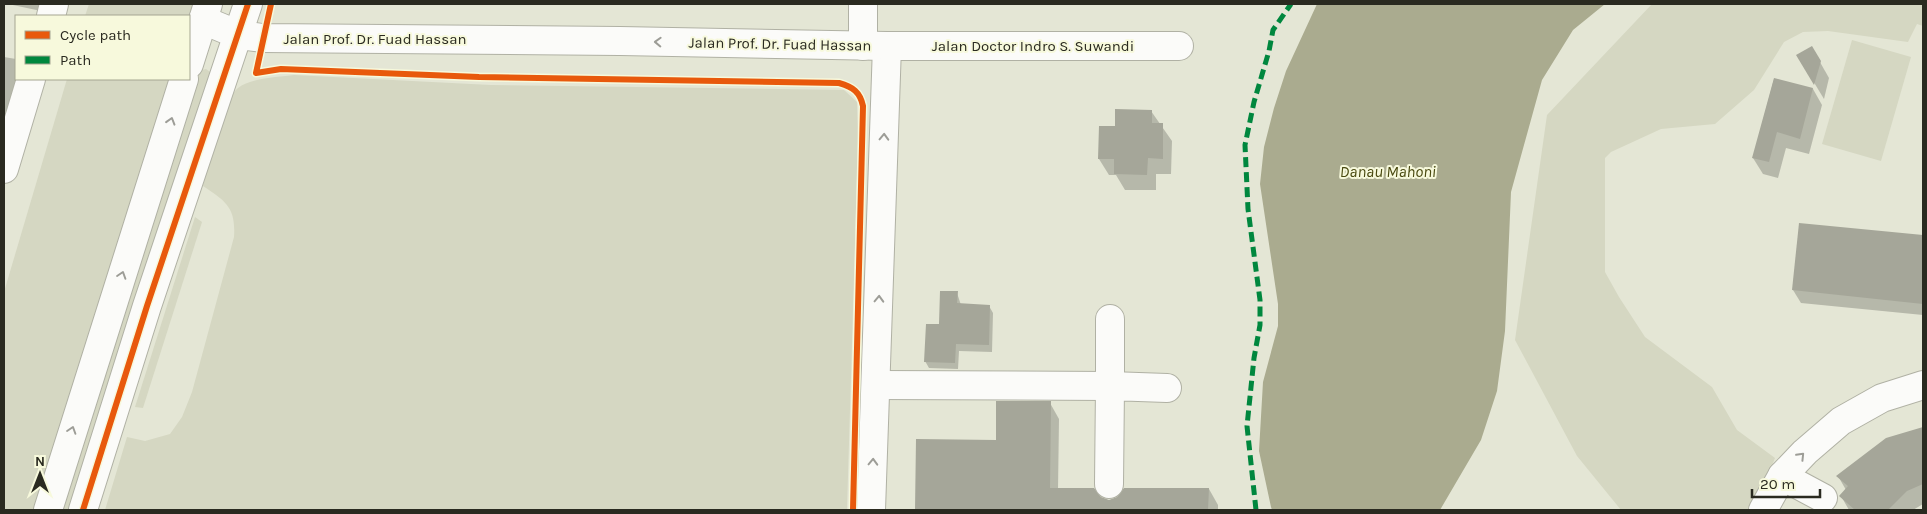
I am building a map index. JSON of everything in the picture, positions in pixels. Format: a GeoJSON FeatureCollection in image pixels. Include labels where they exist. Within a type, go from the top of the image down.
{"type":"FeatureCollection","features":[{"type":"Feature","properties":{"kind":"street"},"geometry":{"type":"LineString","coordinates":[[83,510],[147,306],[248,4]]}},
{"type":"Feature","properties":{"kind":"street"},"geometry":{"type":"LineString","coordinates":[[863,4],[875,46]]}},
{"type":"Feature","properties":{"kind":"street"},"geometry":{"type":"LineString","coordinates":[[190,61],[206,12]]}},
{"type":"Feature","properties":{"kind":"street","name":"Jalan Prof. Dr. Fuad Hassan"},"geometry":{"type":"LineString","coordinates":[[206,12],[239,35],[262,38],[620,40],[875,46],[876,385],[872,510]]}},
{"type":"Feature","properties":{"kind":"street","name":"Jalan Doctor Indro S. Suwandi"},"geometry":{"type":"LineString","coordinates":[[875,46],[1179,46]]}},
{"type":"Feature","properties":{"kind":"street"},"geometry":{"type":"LineString","coordinates":[[4,169],[31,80]]}},
{"type":"Feature","properties":{"kind":"street"},"geometry":{"type":"LineString","coordinates":[[48,510],[184,80]]}},
{"type":"Feature","properties":{"kind":"street"},"geometry":{"type":"LineString","coordinates":[[1109,484],[1110,319]]}},
{"type":"Feature","properties":{"kind":"street"},"geometry":{"type":"LineString","coordinates":[[876,385],[1167,388]]}},
{"type":"Feature","properties":{"kind":"street"},"geometry":{"type":"LineString","coordinates":[[1763,510],[1782,476],[1805,452],[1841,421],[1882,398],[1923,385]]}},
{"type":"Feature","properties":{"kind":"street"},"geometry":{"type":"LineString","coordinates":[[1782,476],[1825,499]]}},
{"type":"Feature","properties":{"kind":"shaded area"},"geometry":{"type":"Polygon","coordinates":[[[89,4],[196,4],[190,25],[190,15],[85,15],[89,4]]]}},
{"type":"Feature","properties":{"kind":"shaded area"},"geometry":{"type":"Polygon","coordinates":[[[1652,4],[1923,4],[1923,26],[1917,24],[1908,42],[1828,31],[1803,32],[1784,42],[1754,90],[1715,124],[1661,129],[1611,152],[1605,158],[1605,272],[1645,337],[1712,387],[1737,430],[1775,458],[1754,510],[1621,510],[1577,456],[1515,340],[1547,115],[1652,4]]]}},
{"type":"Feature","properties":{"kind":"shaded area"},"geometry":{"type":"Polygon","coordinates":[[[1852,40],[1911,57],[1881,161],[1822,144],[1852,40]]]}},
{"type":"Feature","properties":{"kind":"shaded area"},"geometry":{"type":"Polygon","coordinates":[[[206,69],[210,72],[210,77],[72,510],[60,510],[199,75],[202,70],[206,69]]]}},
{"type":"Feature","properties":{"kind":"shaded area"},"geometry":{"type":"Polygon","coordinates":[[[294,75],[491,85],[844,90],[857,102],[858,142],[847,510],[105,510],[127,437],[145,441],[170,434],[182,417],[192,392],[234,237],[233,219],[228,206],[218,196],[203,186],[227,105],[232,95],[243,85],[265,78],[294,75]]]}},
{"type":"Feature","properties":{"kind":"shaded area"},"geometry":{"type":"Polygon","coordinates":[[[67,80],[173,80],[38,510],[4,510],[4,292],[67,80]]]}},
{"type":"Feature","properties":{"kind":"shaded area"},"geometry":{"type":"Polygon","coordinates":[[[195,217],[202,222],[143,408],[135,407],[195,217]]]}},
{"type":"Feature","properties":{"kind":"water","name":"Danau Mahoni"},"geometry":{"type":"Polygon","coordinates":[[[1317,4],[1605,4],[1573,30],[1542,80],[1511,192],[1505,331],[1497,391],[1481,440],[1440,510],[1272,510],[1271,507],[1259,451],[1263,382],[1278,326],[1278,304],[1260,184],[1264,147],[1274,108],[1286,71],[1317,4]]]}},
{"type":"Feature","properties":{"kind":"building"},"geometry":{"type":"Polygon","coordinates":[[[1812,46],[1821,61],[1814,85],[1796,55],[1812,46]]]}},
{"type":"Feature","properties":{"kind":"building"},"geometry":{"type":"Polygon","coordinates":[[[1774,78],[1813,88],[1800,139],[1777,132],[1769,162],[1752,158],[1774,78]]]}},
{"type":"Feature","properties":{"kind":"building"},"geometry":{"type":"Polygon","coordinates":[[[1115,109],[1152,110],[1152,123],[1163,123],[1163,159],[1148,158],[1147,175],[1114,174],[1114,159],[1098,159],[1099,126],[1115,126],[1115,109]]]}},
{"type":"Feature","properties":{"kind":"building"},"geometry":{"type":"Polygon","coordinates":[[[1799,223],[1923,235],[1923,304],[1792,290],[1799,223]]]}},
{"type":"Feature","properties":{"kind":"building"},"geometry":{"type":"Polygon","coordinates":[[[940,291],[958,291],[957,303],[990,305],[989,345],[956,344],[955,363],[924,362],[926,324],[939,324],[940,291]]]}},
{"type":"Feature","properties":{"kind":"building"},"geometry":{"type":"Polygon","coordinates":[[[996,401],[1051,401],[1050,488],[1094,488],[1101,497],[1109,500],[1117,497],[1124,488],[1209,488],[1208,510],[915,510],[916,439],[996,440],[996,401]]]}},
{"type":"Feature","properties":{"kind":"building"},"geometry":{"type":"Polygon","coordinates":[[[1923,427],[1923,484],[1907,491],[1888,510],[1855,510],[1839,496],[1848,486],[1836,476],[1886,438],[1923,427]]]}},
{"type":"Feature","properties":{"kind":"marked path"},"geometry":{"type":"LineString","coordinates":[[1256,510],[1247,426],[1254,358],[1260,325],[1260,300],[1248,209],[1245,145],[1273,30],[1291,4]]}},
{"type":"Feature","properties":{"kind":"cycle path"},"geometry":{"type":"LineString","coordinates":[[83,510],[147,306],[248,4]]}},
{"type":"Feature","properties":{"kind":"cycle path"},"geometry":{"type":"LineString","coordinates":[[271,4],[256,73],[281,69],[479,77],[839,83],[855,91],[860,97],[863,106],[853,510]]}}]}
